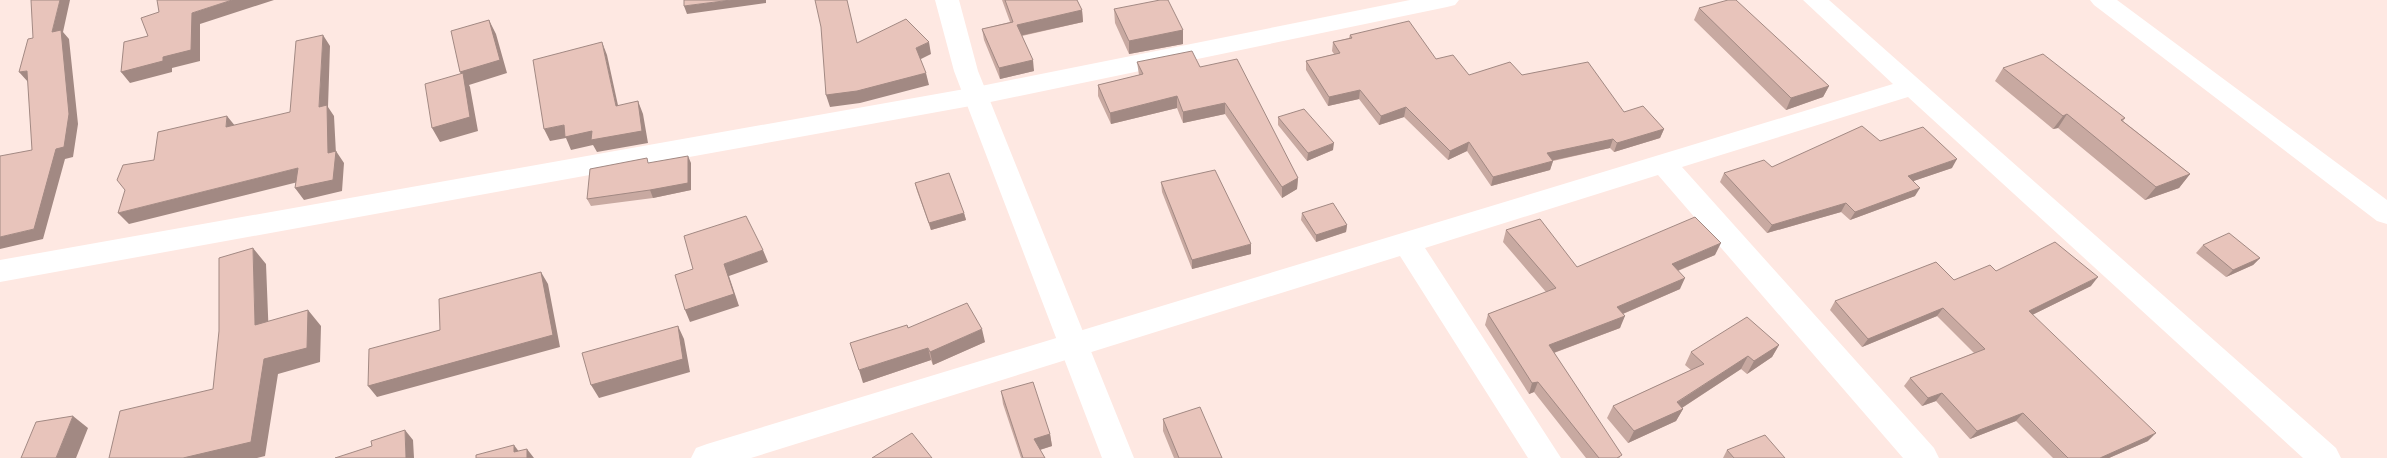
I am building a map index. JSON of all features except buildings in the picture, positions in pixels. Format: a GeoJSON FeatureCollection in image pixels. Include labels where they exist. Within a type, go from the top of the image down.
{"type":"FeatureCollection","features":[{"type":"Feature","properties":{"kind":"street"},"geometry":{"type":"LineString","coordinates":[[946,0],[966,71],[1118,458]]}},
{"type":"Feature","properties":{"kind":"street"},"geometry":{"type":"LineString","coordinates":[[0,271],[976,96],[1447,0]]}},
{"type":"Feature","properties":{"kind":"street"},"geometry":{"type":"LineString","coordinates":[[1815,0],[2325,458]]}},
{"type":"Feature","properties":{"kind":"street"},"geometry":{"type":"LineString","coordinates":[[2102,0],[2387,214]]}},
{"type":"Feature","properties":{"kind":"street"},"geometry":{"type":"LineString","coordinates":[[707,458],[1912,87]]}},
{"type":"Feature","properties":{"kind":"street"},"geometry":{"type":"LineString","coordinates":[[1663,163],[1923,458]]}},
{"type":"Feature","properties":{"kind":"street"},"geometry":{"type":"LineString","coordinates":[[1406,242],[1545,458]]}}]}
